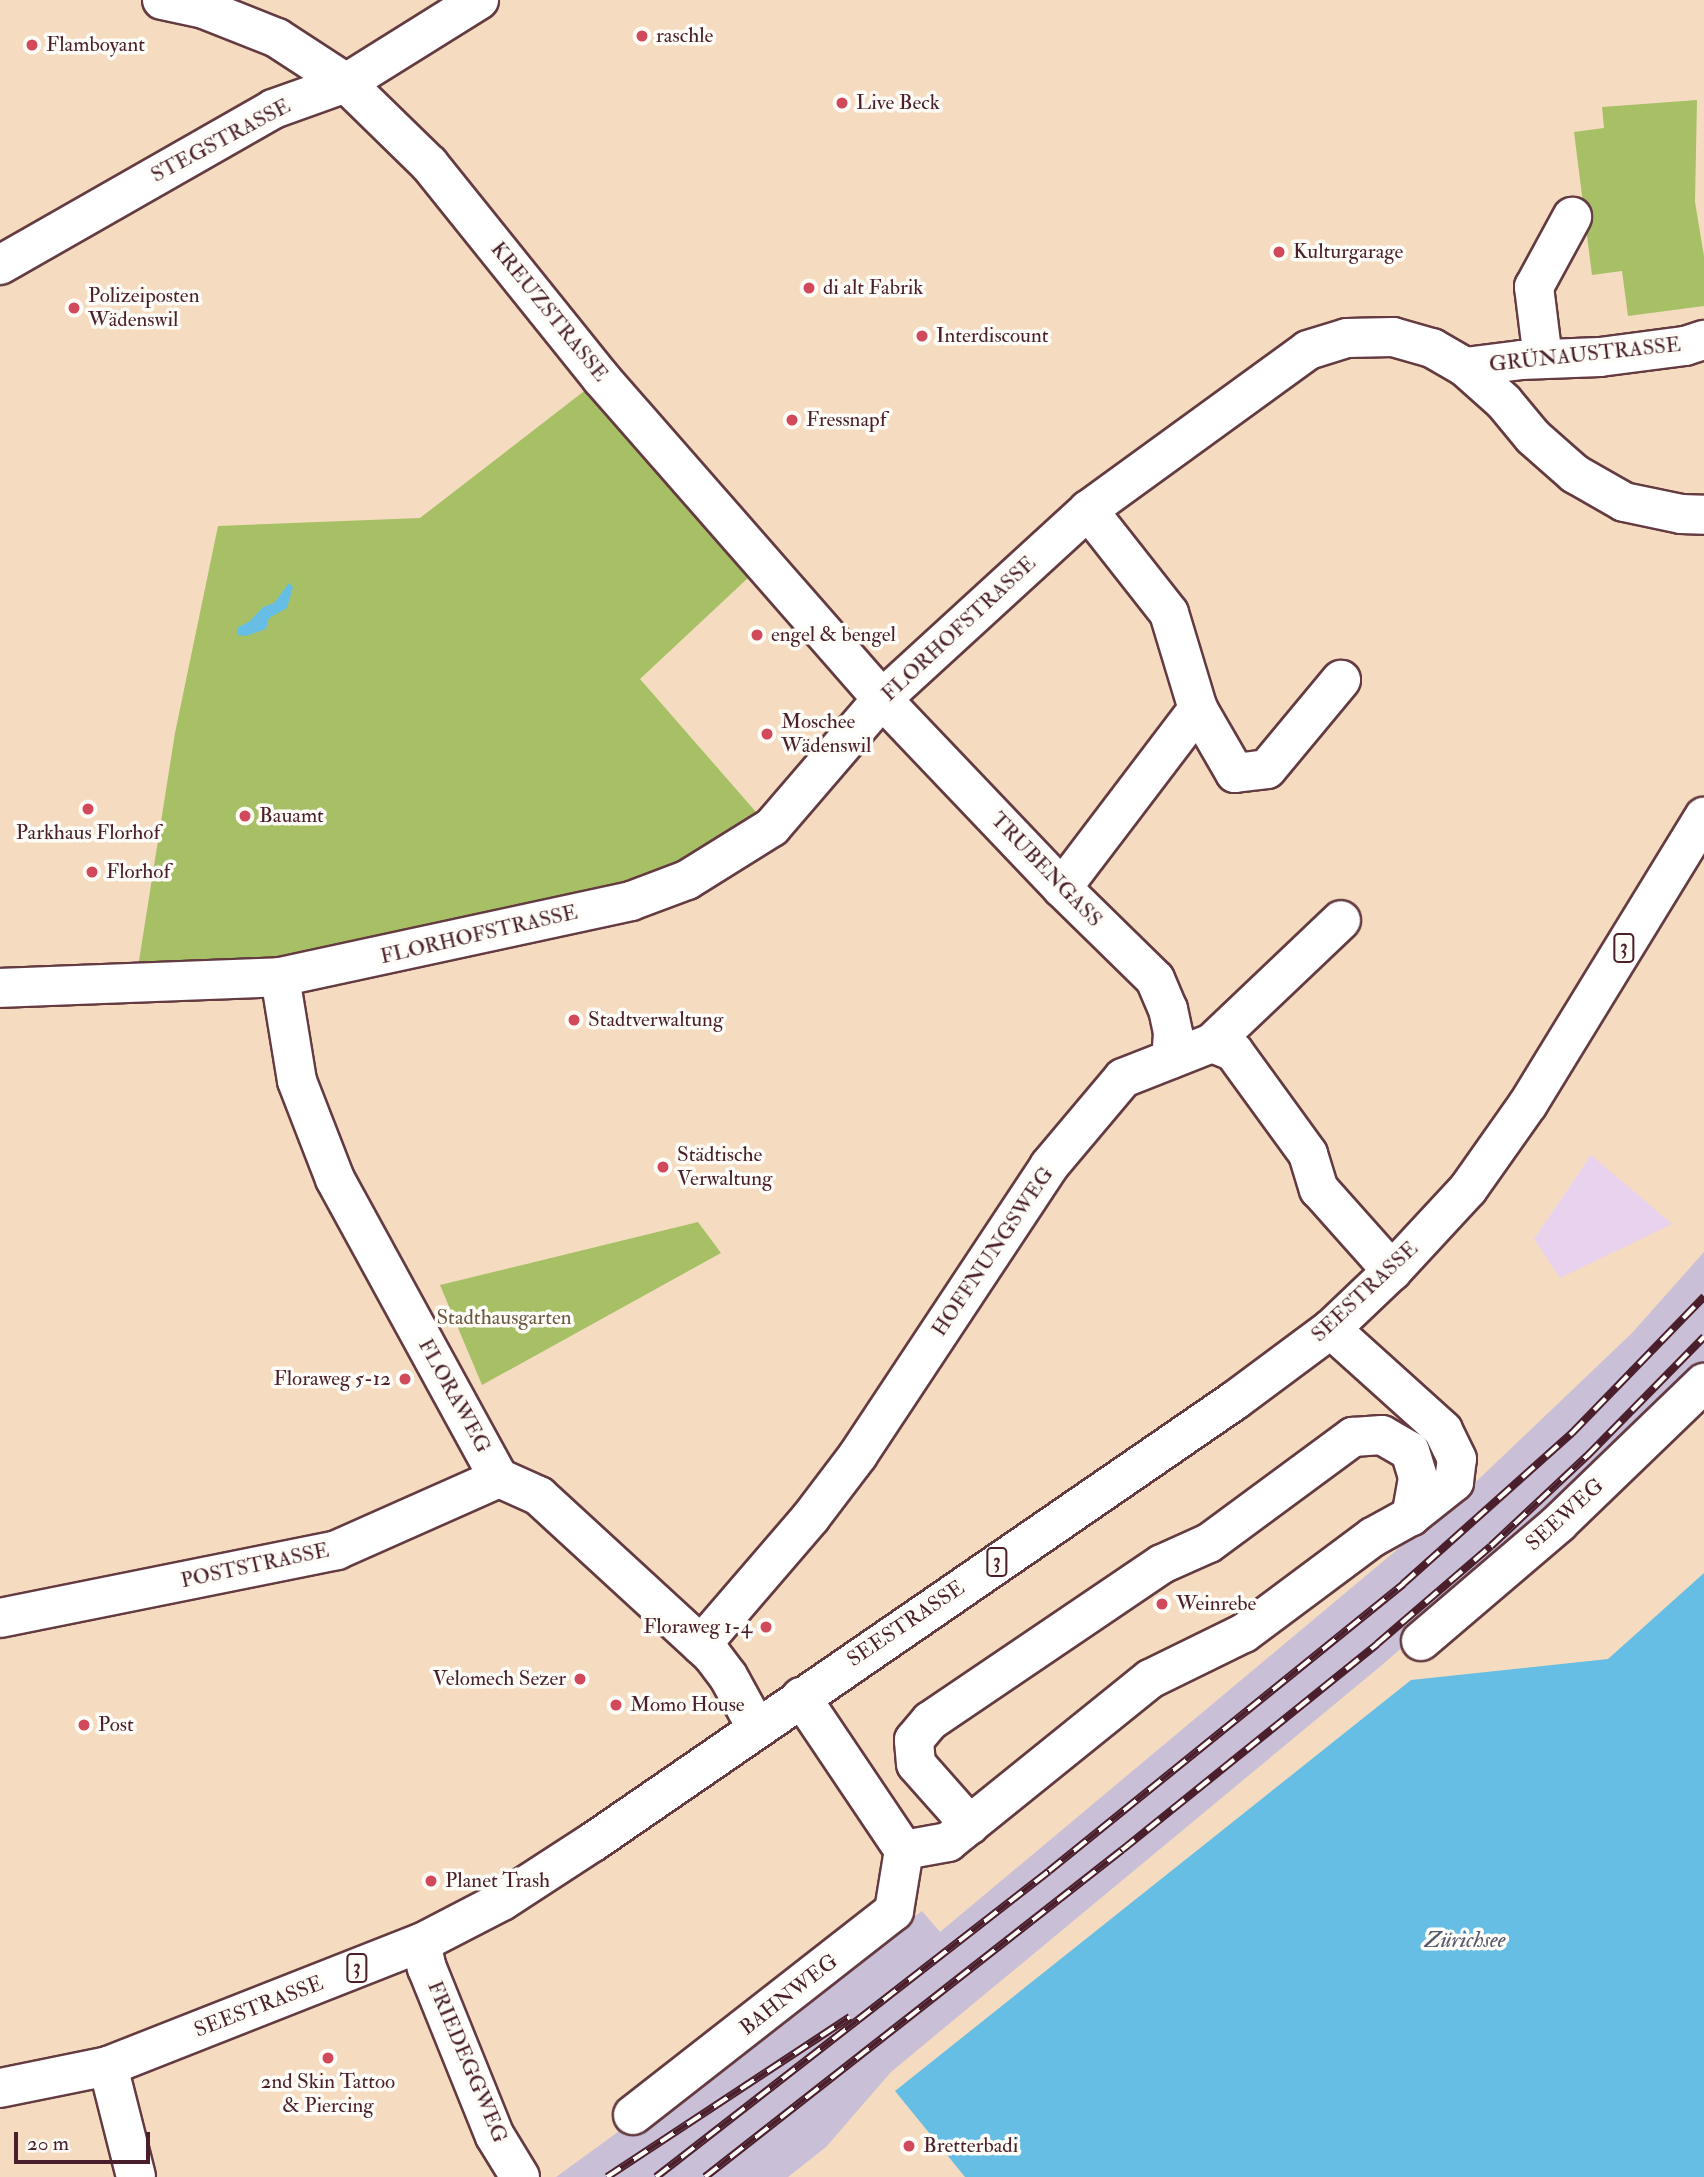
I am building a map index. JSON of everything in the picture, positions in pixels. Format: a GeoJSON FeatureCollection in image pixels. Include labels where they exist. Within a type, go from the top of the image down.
{"type":"FeatureCollection","features":[{"type":"Feature","properties":{"kind":"street","name":"KREUZSTRASSE"},"geometry":{"type":"LineString","coordinates":[[162,0],[204,9],[277,38],[346,83],[429,164],[601,378],[882,699]]}},
{"type":"Feature","properties":{"kind":"street","name":"STEGSTRASSE"},"geometry":{"type":"LineString","coordinates":[[0,265],[274,108],[346,83],[479,0]]}},
{"type":"Feature","properties":{"kind":"street"},"geometry":{"type":"LineString","coordinates":[[1543,359],[1534,287],[1572,217]]}},
{"type":"Feature","properties":{"kind":"street","name":"FLORHOFSTRASSE"},"geometry":{"type":"LineString","coordinates":[[0,988],[279,977],[631,901],[687,880],[772,827],[882,699],[1088,510],[1308,351],[1347,338],[1393,337],[1432,348],[1465,368],[1504,402],[1533,437],[1575,474],[1624,502],[1681,514],[1704,515]]}},
{"type":"Feature","properties":{"kind":"street","name":"GRÜNAUSTRASSE"},"geometry":{"type":"LineString","coordinates":[[1465,368],[1543,359],[1600,357],[1685,346],[1704,340]]}},
{"type":"Feature","properties":{"kind":"street"},"geometry":{"type":"LineString","coordinates":[[1088,510],[1169,613],[1198,709],[1235,773],[1267,769],[1341,680]]}},
{"type":"Feature","properties":{"kind":"street","name":"TRUBENGASS"},"geometry":{"type":"LineString","coordinates":[[882,699],[1062,888],[1156,979],[1168,1009],[1173,1033],[1171,1059]]}},
{"type":"Feature","properties":{"kind":"street"},"geometry":{"type":"LineString","coordinates":[[1062,888],[1198,709]]}},
{"type":"Feature","properties":{"kind":"street","name":"SEESTRASSE"},"geometry":{"type":"LineString","coordinates":[[0,2088],[108,2066],[421,1943],[502,1901],[593,1842],[1234,1401],[1331,1329],[1392,1271],[1468,1189],[1528,1104],[1704,817]]}},
{"type":"Feature","properties":{"kind":"street","name":"HOFFNUNGSWEG"},"geometry":{"type":"LineString","coordinates":[[701,1645],[811,1517],[858,1455],[1049,1166],[1123,1078],[1212,1044],[1341,920]]}},
{"type":"Feature","properties":{"kind":"street","name":"FLORAWEG"},"geometry":{"type":"LineString","coordinates":[[279,977],[297,1081],[335,1179],[499,1478],[539,1496],[701,1645],[728,1676],[757,1727]]}},
{"type":"Feature","properties":{"kind":"street"},"geometry":{"type":"LineString","coordinates":[[1212,1044],[1234,1052],[1308,1154],[1319,1189],[1392,1271]]}},
{"type":"Feature","properties":{"kind":"street"},"geometry":{"type":"LineString","coordinates":[[801,1697],[904,1850],[948,1842],[1150,1679],[1244,1633],[1373,1537],[1411,1516],[1454,1482],[1457,1459],[1443,1430],[1331,1329]]}},
{"type":"Feature","properties":{"kind":"street","name":"SEEWEG"},"geometry":{"type":"LineString","coordinates":[[1421,1641],[1559,1523],[1704,1383]]}},
{"type":"Feature","properties":{"kind":"street"},"geometry":{"type":"LineString","coordinates":[[970,1825],[916,1764],[914,1740],[930,1721],[1161,1564],[1209,1543],[1353,1437],[1382,1435],[1410,1451],[1418,1478],[1411,1516]]}},
{"type":"Feature","properties":{"kind":"street","name":"POSTSTRASSE"},"geometry":{"type":"LineString","coordinates":[[0,1618],[337,1550],[499,1478]]}},
{"type":"Feature","properties":{"kind":"street","name":"BAHNWEG"},"geometry":{"type":"LineString","coordinates":[[633,2115],[894,1911],[904,1850]]}},
{"type":"Feature","properties":{"kind":"street","name":"FRIEDEGGWEG"},"geometry":{"type":"LineString","coordinates":[[421,1943],[428,1968],[495,2136],[520,2177]]}},
{"type":"Feature","properties":{"kind":"street"},"geometry":{"type":"LineString","coordinates":[[108,2066],[136,2177]]}},
{"type":"Feature","properties":{"kind":"shaded area"},"geometry":{"type":"Polygon","coordinates":[[[1591,1155],[1672,1224],[1560,1278],[1534,1239],[1591,1155]]]}},
{"type":"Feature","properties":{"kind":"shaded area"},"geometry":{"type":"Polygon","coordinates":[[[1704,1252],[1704,1363],[1685,1383],[1532,1534],[1382,1665],[891,2072],[826,2147],[788,2177],[556,2177],[922,1911],[940,1932],[1460,1497],[1632,1333],[1704,1252]]]}},
{"type":"Feature","properties":{"kind":"green space"},"geometry":{"type":"Polygon","coordinates":[[[1697,100],[1695,202],[1704,256],[1704,306],[1628,316],[1622,271],[1592,275],[1574,132],[1604,128],[1602,107],[1697,100]]]}},
{"type":"Feature","properties":{"kind":"green space"},"geometry":{"type":"Polygon","coordinates":[[[601,378],[765,562],[640,679],[763,820],[687,880],[135,986],[175,733],[218,526],[420,518],[601,378]]]}},
{"type":"Feature","properties":{"kind":"green space","name":"Stadthausgarten"},"geometry":{"type":"Polygon","coordinates":[[[698,1222],[721,1253],[482,1385],[440,1285],[698,1222]]]}},
{"type":"Feature","properties":{"kind":"water"},"geometry":{"type":"Polygon","coordinates":[[[289,583],[293,587],[287,608],[269,618],[266,629],[246,636],[237,635],[237,628],[250,621],[263,607],[274,603],[289,583]]]}},
{"type":"Feature","properties":{"kind":"water","name":"Zürichsee"},"geometry":{"type":"Polygon","coordinates":[[[1704,1573],[1704,2177],[965,2177],[895,2091],[1411,1680],[1608,1659],[1704,1573]]]}},
{"type":"Feature","properties":{"kind":"railway"},"geometry":{"type":"LineString","coordinates":[[656,2177],[1049,1871],[1403,1584],[1572,1433],[1704,1297]]}},
{"type":"Feature","properties":{"kind":"railway"},"geometry":{"type":"LineString","coordinates":[[705,2177],[1122,1850],[1377,1644],[1491,1546],[1587,1456],[1704,1337]]}},
{"type":"Feature","properties":{"kind":"railway"},"geometry":{"type":"LineString","coordinates":[[607,2177],[850,2017]]}},
{"type":"Feature","properties":{"kind":"place","name":"raschle"},"geometry":{"type":"Point","coordinates":[642,36]}},
{"type":"Feature","properties":{"kind":"place","name":"Flamboyant"},"geometry":{"type":"Point","coordinates":[32,45]}},
{"type":"Feature","properties":{"kind":"place","name":"Live Beck"},"geometry":{"type":"Point","coordinates":[842,103]}},
{"type":"Feature","properties":{"kind":"place","name":"Kulturgarage"},"geometry":{"type":"Point","coordinates":[1279,252]}},
{"type":"Feature","properties":{"kind":"place","name":"di alt Fabrik"},"geometry":{"type":"Point","coordinates":[809,288]}},
{"type":"Feature","properties":{"kind":"place","name":"Polizeiposten Wädenswil"},"geometry":{"type":"Point","coordinates":[74,308]}},
{"type":"Feature","properties":{"kind":"place","name":"Interdiscount"},"geometry":{"type":"Point","coordinates":[922,336]}},
{"type":"Feature","properties":{"kind":"place","name":"Fressnapf"},"geometry":{"type":"Point","coordinates":[792,420]}},
{"type":"Feature","properties":{"kind":"place","name":"engel & bengel"},"geometry":{"type":"Point","coordinates":[757,635]}},
{"type":"Feature","properties":{"kind":"place","name":"Moschee Wädenswil"},"geometry":{"type":"Point","coordinates":[767,734]}},
{"type":"Feature","properties":{"kind":"place","name":"Parkhaus Florhof"},"geometry":{"type":"Point","coordinates":[88,809]}},
{"type":"Feature","properties":{"kind":"place","name":"Bauamt"},"geometry":{"type":"Point","coordinates":[245,816]}},
{"type":"Feature","properties":{"kind":"place","name":"Florhof"},"geometry":{"type":"Point","coordinates":[92,872]}},
{"type":"Feature","properties":{"kind":"place","name":"Stadtverwaltung"},"geometry":{"type":"Point","coordinates":[574,1020]}},
{"type":"Feature","properties":{"kind":"place","name":"Städtische Verwaltung"},"geometry":{"type":"Point","coordinates":[663,1167]}},
{"type":"Feature","properties":{"kind":"place","name":"Floraweg 5-12"},"geometry":{"type":"Point","coordinates":[405,1379]}},
{"type":"Feature","properties":{"kind":"place","name":"Weinrebe"},"geometry":{"type":"Point","coordinates":[1162,1604]}},
{"type":"Feature","properties":{"kind":"place","name":"Floraweg 1-4"},"geometry":{"type":"Point","coordinates":[766,1627]}},
{"type":"Feature","properties":{"kind":"place","name":"Velomech Sezer"},"geometry":{"type":"Point","coordinates":[580,1679]}},
{"type":"Feature","properties":{"kind":"place","name":"Momo House"},"geometry":{"type":"Point","coordinates":[616,1705]}},
{"type":"Feature","properties":{"kind":"place","name":"Post"},"geometry":{"type":"Point","coordinates":[84,1725]}},
{"type":"Feature","properties":{"kind":"place","name":"Planet Trash"},"geometry":{"type":"Point","coordinates":[431,1881]}},
{"type":"Feature","properties":{"kind":"place","name":"2nd Skin Tattoo & Piercing"},"geometry":{"type":"Point","coordinates":[328,2058]}},
{"type":"Feature","properties":{"kind":"place","name":"Bretterbadi"},"geometry":{"type":"Point","coordinates":[909,2146]}}]}
